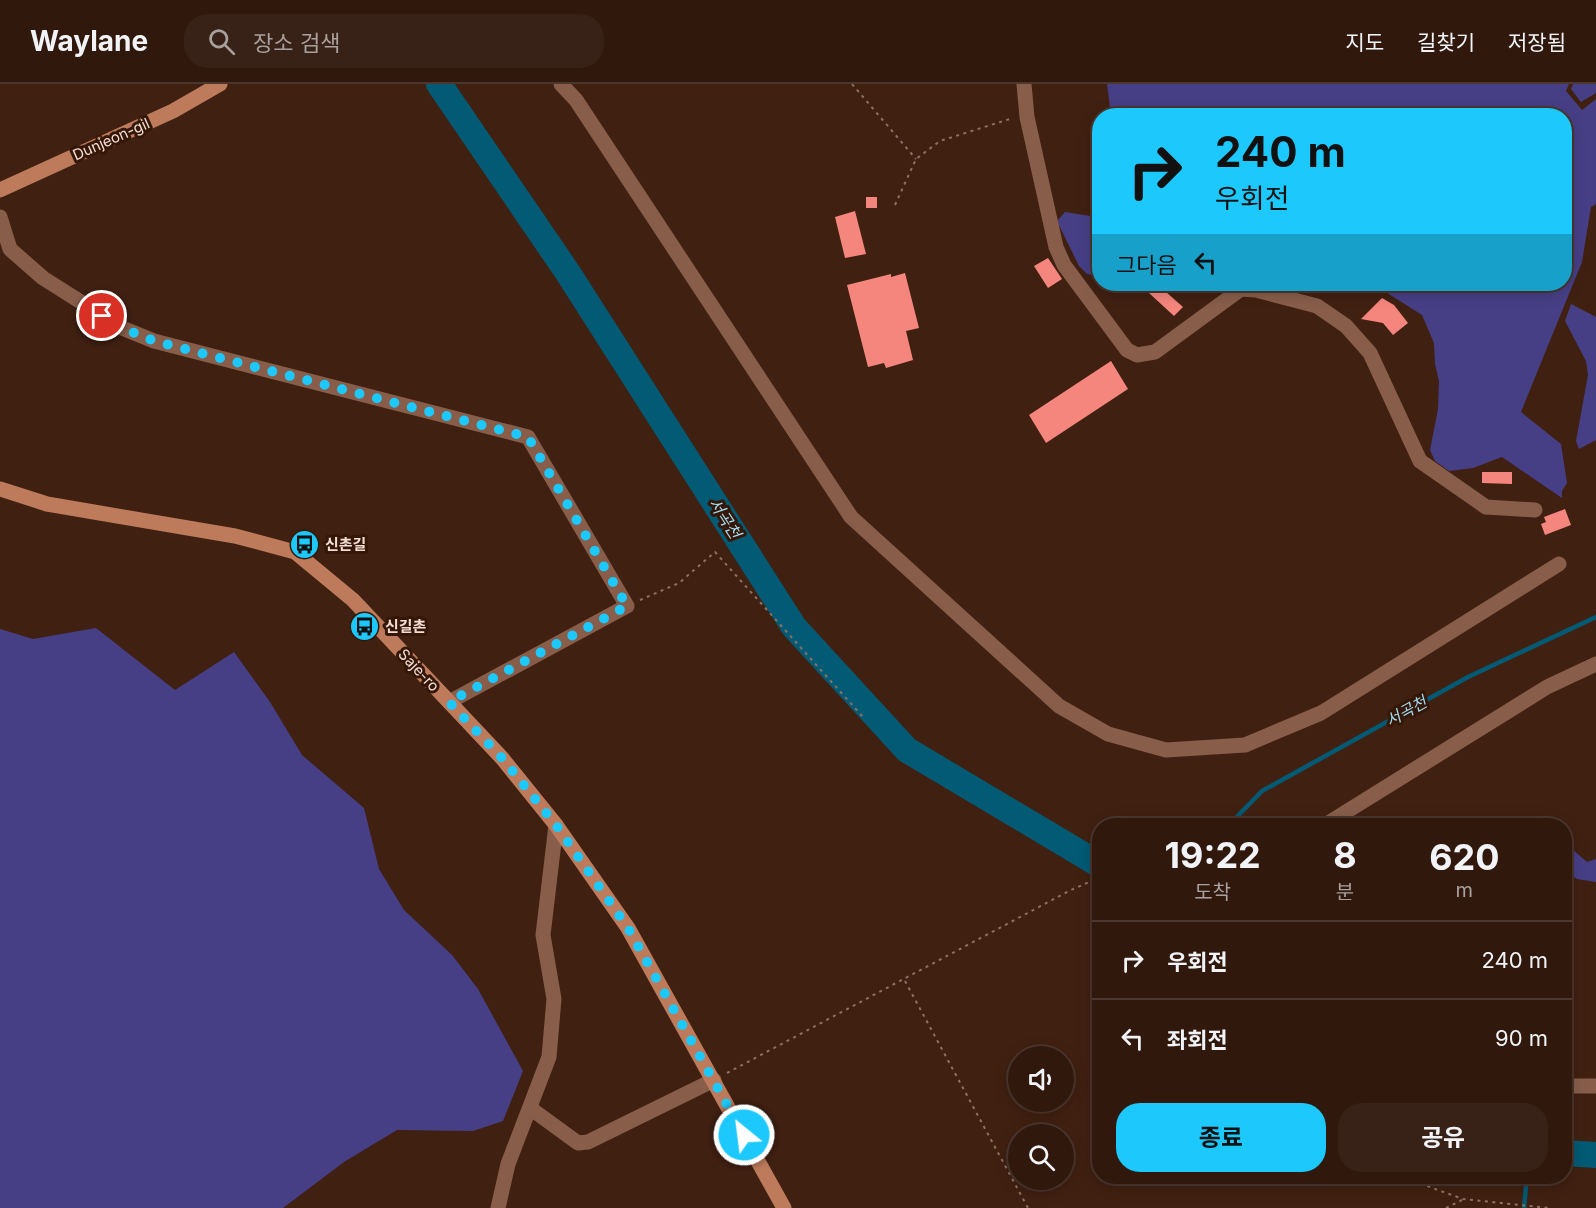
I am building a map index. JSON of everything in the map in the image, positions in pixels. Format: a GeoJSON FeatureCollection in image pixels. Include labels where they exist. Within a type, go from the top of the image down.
{"type":"FeatureCollection","features":[{"type":"Feature","properties":{"kind":"street","name":"Dunjeon-gil"},"geometry":{"type":"LineString","coordinates":[[0,190],[173,111],[220,84]]}},
{"type":"Feature","properties":{"kind":"street"},"geometry":{"type":"LineString","coordinates":[[561,84],[576,100],[851,518],[1059,706],[1108,734],[1166,750],[1245,745],[1321,713],[1559,564]]}},
{"type":"Feature","properties":{"kind":"street"},"geometry":{"type":"LineString","coordinates":[[1024,84],[1027,113],[1056,247],[1064,265],[1127,350],[1137,354],[1155,352],[1238,291]]}},
{"type":"Feature","properties":{"kind":"street"},"geometry":{"type":"LineString","coordinates":[[0,217],[10,249],[43,278],[122,328],[154,341],[528,437],[627,606],[449,702]]}},
{"type":"Feature","properties":{"kind":"street"},"geometry":{"type":"LineString","coordinates":[[1260,291],[1317,306],[1346,326],[1370,353],[1420,461],[1486,507],[1535,510]]}},
{"type":"Feature","properties":{"kind":"street","name":"Saje-ro"},"geometry":{"type":"LineString","coordinates":[[0,489],[47,504],[235,536],[295,552],[353,600],[502,758],[556,825],[628,928],[784,1208]]}},
{"type":"Feature","properties":{"kind":"street"},"geometry":{"type":"LineString","coordinates":[[1336,818],[1547,687],[1596,664]]}},
{"type":"Feature","properties":{"kind":"street"},"geometry":{"type":"LineString","coordinates":[[498,1208],[508,1164],[549,1057],[554,999],[543,935],[556,825]]}},
{"type":"Feature","properties":{"kind":"street"},"geometry":{"type":"LineString","coordinates":[[530,1108],[578,1143],[588,1142],[714,1080]]}},
{"type":"Feature","properties":{"kind":"street"},"geometry":{"type":"LineString","coordinates":[[1572,1086],[1596,1086]]}},
{"type":"Feature","properties":{"kind":"path"},"geometry":{"type":"LineString","coordinates":[[852,84],[916,159]]}},
{"type":"Feature","properties":{"kind":"path"},"geometry":{"type":"LineString","coordinates":[[895,205],[916,159],[940,141],[1027,113]]}},
{"type":"Feature","properties":{"kind":"path"},"geometry":{"type":"LineString","coordinates":[[627,606],[679,583],[715,552],[863,717]]}},
{"type":"Feature","properties":{"kind":"path"},"geometry":{"type":"LineString","coordinates":[[714,1080],[1069,891],[1092,883]]}},
{"type":"Feature","properties":{"kind":"path"},"geometry":{"type":"LineString","coordinates":[[904,980],[1028,1208]]}},
{"type":"Feature","properties":{"kind":"path"},"geometry":{"type":"LineString","coordinates":[[1421,1184],[1463,1199],[1549,1208]]}},
{"type":"Feature","properties":{"kind":"path"},"geometry":{"type":"LineString","coordinates":[[1446,1208],[1463,1199]]}},
{"type":"Feature","properties":{"kind":"shaded area"},"geometry":{"type":"Polygon","coordinates":[[[1107,84],[1569,84],[1566,91],[1582,110],[1596,99],[1596,204],[1591,207],[1582,262],[1572,287],[1572,108],[1110,108],[1107,84]]]}},
{"type":"Feature","properties":{"kind":"shaded area"},"geometry":{"type":"Polygon","coordinates":[[[1573,84],[1596,84],[1596,93],[1581,102],[1571,89],[1573,84]]]}},
{"type":"Feature","properties":{"kind":"shaded area"},"geometry":{"type":"Polygon","coordinates":[[[1065,212],[1092,216],[1092,275],[1087,274],[1079,266],[1057,221],[1065,212]]]}},
{"type":"Feature","properties":{"kind":"shaded area"},"geometry":{"type":"Polygon","coordinates":[[[1384,291],[1570,291],[1521,412],[1561,444],[1567,483],[1562,491],[1562,498],[1502,457],[1473,468],[1449,471],[1435,461],[1430,450],[1438,409],[1439,381],[1434,343],[1422,315],[1384,291]]]}},
{"type":"Feature","properties":{"kind":"shaded area"},"geometry":{"type":"Polygon","coordinates":[[[1571,304],[1596,317],[1596,440],[1579,449],[1576,441],[1588,375],[1586,361],[1565,321],[1571,304]]]}},
{"type":"Feature","properties":{"kind":"shaded area"},"geometry":{"type":"Polygon","coordinates":[[[96,628],[175,690],[234,652],[270,702],[302,755],[364,808],[379,869],[404,910],[452,955],[478,989],[523,1071],[503,1121],[473,1131],[397,1130],[344,1162],[283,1208],[0,1208],[0,629],[33,639],[96,628]]]}},
{"type":"Feature","properties":{"kind":"shaded area"},"geometry":{"type":"Polygon","coordinates":[[[1572,849],[1587,862],[1596,859],[1596,882],[1577,879],[1572,876],[1572,849]]]}},
{"type":"Feature","properties":{"kind":"building"},"geometry":{"type":"Polygon","coordinates":[[[866,197],[877,197],[877,208],[866,208],[866,197]]]}},
{"type":"Feature","properties":{"kind":"building"},"geometry":{"type":"Polygon","coordinates":[[[855,211],[866,254],[845,258],[835,217],[855,211]]]}},
{"type":"Feature","properties":{"kind":"building"},"geometry":{"type":"Polygon","coordinates":[[[1048,258],[1062,279],[1048,288],[1034,266],[1048,258]]]}},
{"type":"Feature","properties":{"kind":"building"},"geometry":{"type":"Polygon","coordinates":[[[905,273],[919,328],[906,331],[913,360],[886,368],[884,363],[868,367],[847,285],[891,274],[891,277],[905,273]]]}},
{"type":"Feature","properties":{"kind":"building"},"geometry":{"type":"Polygon","coordinates":[[[1165,291],[1183,307],[1174,316],[1149,293],[1165,291]]]}},
{"type":"Feature","properties":{"kind":"building"},"geometry":{"type":"Polygon","coordinates":[[[1382,298],[1394,305],[1408,323],[1393,335],[1383,323],[1361,319],[1382,298]]]}},
{"type":"Feature","properties":{"kind":"building"},"geometry":{"type":"Polygon","coordinates":[[[1111,361],[1128,389],[1046,443],[1029,415],[1111,361]]]}},
{"type":"Feature","properties":{"kind":"building"},"geometry":{"type":"Polygon","coordinates":[[[1482,472],[1512,472],[1512,484],[1482,483],[1482,472]]]}},
{"type":"Feature","properties":{"kind":"building"},"geometry":{"type":"Polygon","coordinates":[[[1565,509],[1571,525],[1545,535],[1541,524],[1546,522],[1544,517],[1565,509]]]}},
{"type":"Feature","properties":{"kind":"waterway","name":"서곡천"},"geometry":{"type":"LineString","coordinates":[[439,84],[568,273],[794,627],[907,750],[1092,860]]}},
{"type":"Feature","properties":{"kind":"waterway","name":"서곡천"},"geometry":{"type":"LineString","coordinates":[[1236,818],[1262,791],[1468,677],[1596,617]]}},
{"type":"Feature","properties":{"kind":"waterway","name":"서곡천"},"geometry":{"type":"LineString","coordinates":[[1572,1154],[1596,1155]]}},
{"type":"Feature","properties":{"kind":"waterway"},"geometry":{"type":"LineString","coordinates":[[1524,1208],[1526,1184]]}},
{"type":"Feature","properties":{"kind":"place","name":"신촌길"},"geometry":{"type":"Point","coordinates":[304,544]}},
{"type":"Feature","properties":{"kind":"place","name":"신길촌"},"geometry":{"type":"Point","coordinates":[364,626]}},
{"type":"Feature","properties":{"kind":"route"},"geometry":{"type":"LineString","coordinates":[[102,316],[122,328],[154,341],[528,437],[627,606],[449,702],[502,758],[556,825],[628,928],[744,1135]]}}]}
